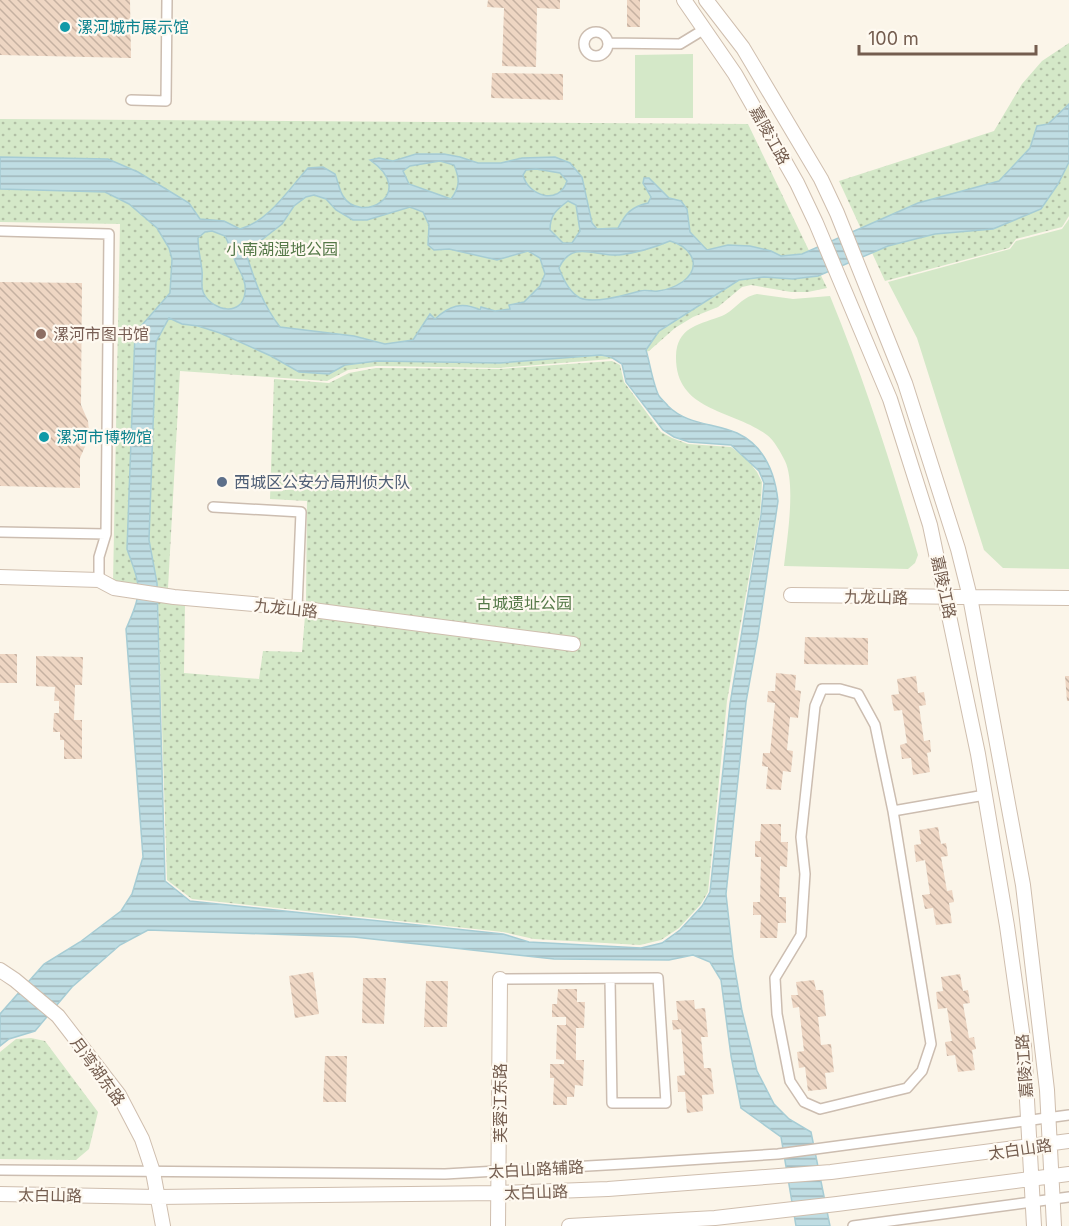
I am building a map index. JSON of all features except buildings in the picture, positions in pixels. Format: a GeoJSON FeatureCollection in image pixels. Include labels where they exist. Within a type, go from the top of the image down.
{"type":"FeatureCollection","features":[{"type":"Feature","properties":{"kind":"street"},"geometry":{"type":"LineString","coordinates":[[131,100],[166,101],[167,0]]}},
{"type":"Feature","properties":{"kind":"street","name":"嘉陵江路"},"geometry":{"type":"LineString","coordinates":[[684,0],[735,74],[797,183],[842,282],[890,399],[930,525],[985,795],[1007,926],[1024,1046],[1034,1226]]}},
{"type":"Feature","properties":{"kind":"street","name":"嘉陵江路"},"geometry":{"type":"LineString","coordinates":[[706,0],[743,48],[821,179],[839,219],[905,383],[970,597],[1023,885],[1047,1090],[1053,1226]]}},
{"type":"Feature","properties":{"kind":"street"},"geometry":{"type":"LineString","coordinates":[[609,43],[680,44],[703,30]]}},
{"type":"Feature","properties":{"kind":"street"},"geometry":{"type":"LineString","coordinates":[[0,231],[109,234],[106,534],[99,557],[99,580]]}},
{"type":"Feature","properties":{"kind":"street"},"geometry":{"type":"LineString","coordinates":[[213,507],[301,512],[297,609]]}},
{"type":"Feature","properties":{"kind":"street"},"geometry":{"type":"LineString","coordinates":[[0,532],[106,534]]}},
{"type":"Feature","properties":{"kind":"street","name":"九龙山路"},"geometry":{"type":"LineString","coordinates":[[0,577],[99,580],[114,588],[174,597],[297,609],[573,644]]}},
{"type":"Feature","properties":{"kind":"street","name":"九龙山路"},"geometry":{"type":"LineString","coordinates":[[790,595],[1069,598]]}},
{"type":"Feature","properties":{"kind":"street"},"geometry":{"type":"LineString","coordinates":[[822,689],[840,689],[858,694],[875,726],[893,811],[931,1044],[922,1071],[907,1088],[820,1109],[804,1102],[790,1081],[777,1014],[775,978],[801,935],[805,874],[801,837],[815,706],[822,689]]}},
{"type":"Feature","properties":{"kind":"street"},"geometry":{"type":"LineString","coordinates":[[893,811],[985,795]]}},
{"type":"Feature","properties":{"kind":"street","name":"月湾湖东路"},"geometry":{"type":"LineString","coordinates":[[0,970],[58,1016],[118,1095],[142,1139],[153,1172],[164,1226]]}},
{"type":"Feature","properties":{"kind":"street"},"geometry":{"type":"LineString","coordinates":[[500,979],[658,978],[666,1103],[612,1103],[610,979]]}},
{"type":"Feature","properties":{"kind":"street","name":"芙蓉江东路"},"geometry":{"type":"LineString","coordinates":[[498,1226],[500,979]]}},
{"type":"Feature","properties":{"kind":"street","name":"太白山路辅路"},"geometry":{"type":"LineString","coordinates":[[0,1170],[445,1174],[778,1154],[1069,1115]]}},
{"type":"Feature","properties":{"kind":"street","name":"太白山路"},"geometry":{"type":"LineString","coordinates":[[0,1194],[158,1197],[499,1193],[608,1189],[782,1177],[1069,1142]]}},
{"type":"Feature","properties":{"kind":"street","name":"太白山路"},"geometry":{"type":"LineString","coordinates":[[569,1226],[715,1218],[1069,1174]]}},
{"type":"Feature","properties":{"kind":"street"},"geometry":{"type":"LineString","coordinates":[[853,1226],[1069,1197]]}},
{"type":"Feature","properties":{"kind":"green space"},"geometry":{"type":"Polygon","coordinates":[[[1069,43],[1069,216],[1062,227],[1016,239],[1009,248],[885,281],[839,181],[994,131],[1022,84],[1042,61],[1069,43]]]}},
{"type":"Feature","properties":{"kind":"green space"},"geometry":{"type":"Polygon","coordinates":[[[693,54],[693,118],[635,118],[635,55],[693,54]]]}},
{"type":"Feature","properties":{"kind":"green space","name":"小南湖湿地公园"},"geometry":{"type":"Polygon","coordinates":[[[0,119],[748,124],[827,288],[808,292],[791,292],[751,285],[742,287],[718,307],[693,317],[675,328],[649,351],[611,359],[499,368],[376,366],[348,370],[327,381],[180,371],[168,588],[113,583],[120,224],[0,222],[0,119]]]}},
{"type":"Feature","properties":{"kind":"green space"},"geometry":{"type":"Polygon","coordinates":[[[1069,219],[1069,569],[1003,568],[984,550],[917,338],[888,282],[1010,249],[1016,241],[1062,229],[1069,219]]]}},
{"type":"Feature","properties":{"kind":"green space"},"geometry":{"type":"Polygon","coordinates":[[[757,294],[793,299],[830,296],[877,424],[918,555],[915,563],[908,569],[784,566],[789,527],[790,483],[785,461],[775,443],[753,426],[708,407],[695,399],[685,388],[678,374],[676,356],[677,347],[684,333],[696,325],[725,315],[746,298],[757,294]]]}},
{"type":"Feature","properties":{"kind":"green space","name":"古城遗址公园"},"geometry":{"type":"Polygon","coordinates":[[[612,361],[620,365],[624,382],[661,432],[688,444],[731,447],[746,458],[762,482],[760,515],[727,701],[708,892],[701,904],[679,928],[661,940],[640,945],[534,939],[503,932],[192,899],[167,880],[158,602],[185,605],[184,673],[259,679],[263,651],[302,652],[306,604],[307,501],[270,499],[274,379],[329,383],[349,373],[376,368],[499,369],[612,361]]]}},
{"type":"Feature","properties":{"kind":"green space"},"geometry":{"type":"Polygon","coordinates":[[[31,1038],[45,1041],[98,1112],[89,1149],[76,1160],[0,1159],[0,1052],[16,1039],[31,1038]]]}},
{"type":"Feature","properties":{"kind":"water"},"geometry":{"type":"Polygon","coordinates":[[[1069,104],[1069,162],[1058,184],[1041,209],[993,229],[935,234],[888,246],[818,276],[739,280],[659,331],[646,350],[657,391],[668,406],[684,417],[737,433],[755,445],[767,461],[777,491],[778,501],[746,702],[726,894],[742,1011],[757,1071],[774,1104],[789,1119],[811,1132],[830,1226],[796,1226],[781,1137],[741,1108],[731,1056],[721,980],[710,962],[693,955],[669,960],[554,959],[354,937],[148,930],[120,945],[72,987],[35,1031],[9,1039],[0,1046],[0,1014],[44,964],[80,942],[121,911],[132,894],[143,857],[126,629],[135,606],[138,589],[127,549],[135,333],[170,293],[172,259],[169,248],[157,228],[129,204],[105,192],[0,189],[0,157],[108,159],[138,172],[189,203],[200,219],[224,221],[240,229],[269,212],[308,168],[323,167],[335,174],[343,196],[351,204],[361,207],[381,202],[387,194],[389,184],[384,172],[370,160],[379,158],[393,161],[416,154],[444,154],[478,163],[555,157],[570,163],[582,177],[592,223],[597,229],[618,228],[630,211],[648,203],[651,197],[643,183],[644,178],[649,178],[669,198],[681,201],[687,209],[690,232],[707,250],[728,245],[750,246],[781,256],[802,254],[918,203],[999,181],[1030,148],[1037,126],[1048,124],[1069,104]],[[440,161],[410,166],[403,171],[409,184],[451,199],[458,183],[454,165],[440,161]],[[536,169],[526,170],[523,175],[526,182],[537,193],[551,196],[563,189],[567,181],[560,173],[536,169]],[[314,195],[306,197],[294,206],[282,224],[250,249],[247,256],[260,293],[280,327],[354,336],[385,344],[413,340],[430,314],[435,319],[456,306],[462,305],[480,310],[481,307],[495,311],[510,309],[509,305],[524,302],[540,286],[545,274],[540,258],[528,251],[497,260],[449,249],[434,250],[428,245],[429,225],[423,212],[410,207],[367,220],[353,220],[336,210],[326,199],[314,195]],[[568,201],[554,213],[550,230],[563,243],[572,243],[580,231],[576,205],[568,201]],[[212,231],[205,232],[198,238],[204,294],[208,300],[220,307],[227,309],[239,306],[243,301],[245,283],[225,236],[212,231]],[[670,241],[619,255],[578,252],[564,259],[559,268],[570,289],[586,300],[610,298],[642,290],[664,290],[687,278],[691,273],[693,261],[687,250],[678,244],[670,241]],[[169,318],[156,342],[149,540],[157,583],[165,881],[190,901],[503,934],[529,942],[641,948],[662,943],[680,930],[702,906],[710,892],[730,704],[761,515],[764,483],[759,471],[731,445],[689,442],[663,430],[626,382],[622,364],[611,357],[601,355],[500,363],[377,361],[345,365],[329,374],[299,372],[271,356],[220,333],[182,324],[169,318]]]}},
{"type":"Feature","properties":{"kind":"place","name":"漯河城市展示馆"},"geometry":{"type":"Point","coordinates":[65,27]}},
{"type":"Feature","properties":{"kind":"place","name":"漯河市图书馆"},"geometry":{"type":"Point","coordinates":[41,334]}},
{"type":"Feature","properties":{"kind":"place","name":"漯河市博物馆"},"geometry":{"type":"Point","coordinates":[44,437]}},
{"type":"Feature","properties":{"kind":"place","name":"西城区公安分局刑侦大队"},"geometry":{"type":"Point","coordinates":[222,482]}}]}
